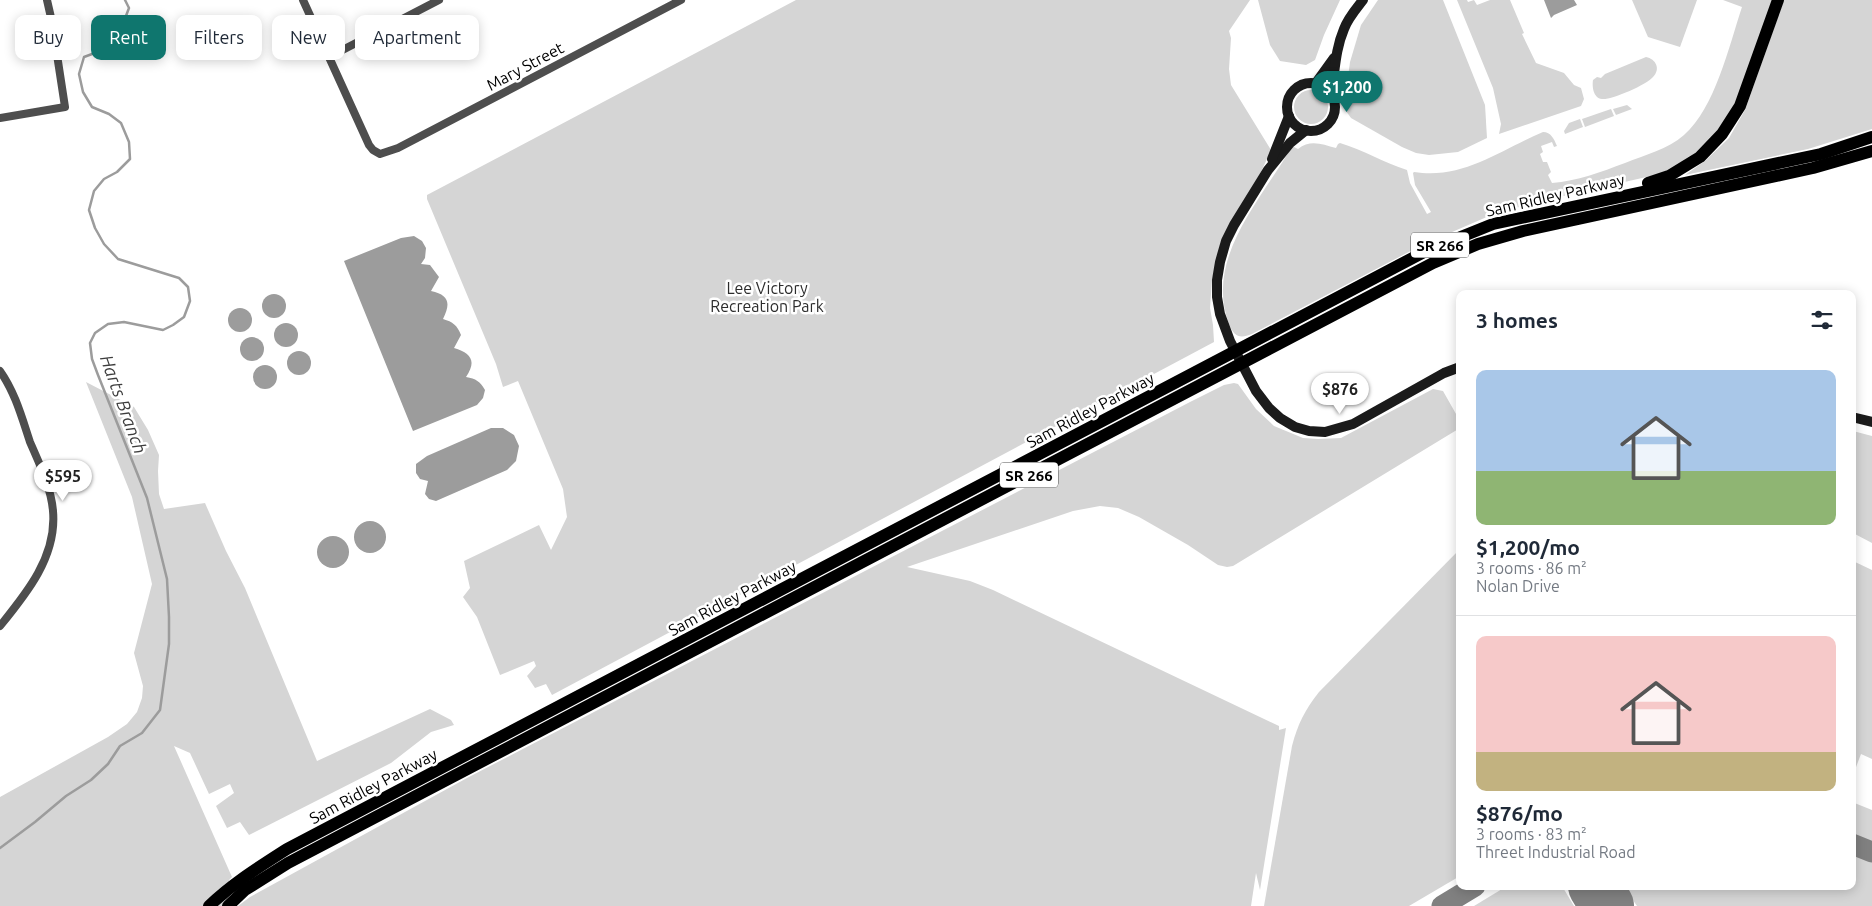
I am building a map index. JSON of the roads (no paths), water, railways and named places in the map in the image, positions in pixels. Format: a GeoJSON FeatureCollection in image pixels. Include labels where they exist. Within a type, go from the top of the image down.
{"type":"FeatureCollection","features":[{"type":"Feature","properties":{"kind":"main road"},"geometry":{"type":"LineString","coordinates":[[1601,200],[1669,176],[1700,157],[1722,134],[1740,106],[1778,0]]}},
{"type":"Feature","properties":{"kind":"main road","name":"Sam Ridley Parkway"},"geometry":{"type":"LineString","coordinates":[[209,906],[243,877],[287,849],[1426,251],[1493,224],[1821,154],[1872,137]]}},
{"type":"Feature","properties":{"kind":"main road","name":"Sam Ridley Parkway"},"geometry":{"type":"LineString","coordinates":[[228,906],[245,890],[288,863],[1433,263],[1478,244],[1540,227],[1813,168],[1872,151]]}},
{"type":"Feature","properties":{"kind":"street"},"geometry":{"type":"LineString","coordinates":[[0,118],[65,107],[47,0]]}},
{"type":"Feature","properties":{"kind":"street"},"geometry":{"type":"LineString","coordinates":[[303,0],[310,15]]}},
{"type":"Feature","properties":{"kind":"street"},"geometry":{"type":"LineString","coordinates":[[345,49],[439,0]]}},
{"type":"Feature","properties":{"kind":"street","name":"Mary Street"},"geometry":{"type":"LineString","coordinates":[[330,60],[369,145],[380,154],[398,148],[681,0]]}},
{"type":"Feature","properties":{"kind":"street"},"geometry":{"type":"LineString","coordinates":[[1331,94],[1335,56],[1346,25],[1364,0]]}},
{"type":"Feature","properties":{"kind":"street"},"geometry":{"type":"LineString","coordinates":[[1316,83],[1335,56]]}},
{"type":"Feature","properties":{"kind":"street"},"geometry":{"type":"LineString","coordinates":[[1306,130],[1293,122],[1287,108],[1291,93],[1297,87],[1316,83],[1327,89],[1331,94],[1335,107],[1331,120],[1321,128],[1306,130],[1290,143],[1268,170],[1236,221],[1226,241],[1217,280],[1217,297],[1225,329],[1262,400],[1280,418],[1295,427],[1325,432],[1354,424],[1444,373],[1456,368]]}},
{"type":"Feature","properties":{"kind":"street"},"geometry":{"type":"LineString","coordinates":[[1268,170],[1289,116]]}},
{"type":"Feature","properties":{"kind":"street"},"geometry":{"type":"LineString","coordinates":[[0,372],[11,388],[48,487],[53,522],[48,550],[37,575],[21,601],[0,626]]}},
{"type":"Feature","properties":{"kind":"street"},"geometry":{"type":"LineString","coordinates":[[1856,418],[1872,422]]}},
{"type":"Feature","properties":{"kind":"waterway","name":"Harts Branch"},"geometry":{"type":"LineString","coordinates":[[0,848],[66,796],[91,780],[108,764],[120,746],[142,733],[160,710],[169,644],[167,579],[147,498],[92,359],[90,343],[95,333],[108,324],[124,322],[163,330],[184,317],[190,301],[188,287],[179,278],[118,259],[104,244],[95,228],[89,210],[94,191],[104,179],[117,172],[130,159],[129,142],[121,123],[109,114],[92,107],[83,92],[79,74],[84,57],[111,47],[121,29],[129,8],[125,0]]}},
{"type":"Feature","properties":{"kind":"park label","name":"Lee Victory Recreation Park"},"geometry":{"type":"Point","coordinates":[767,297]}}]}
